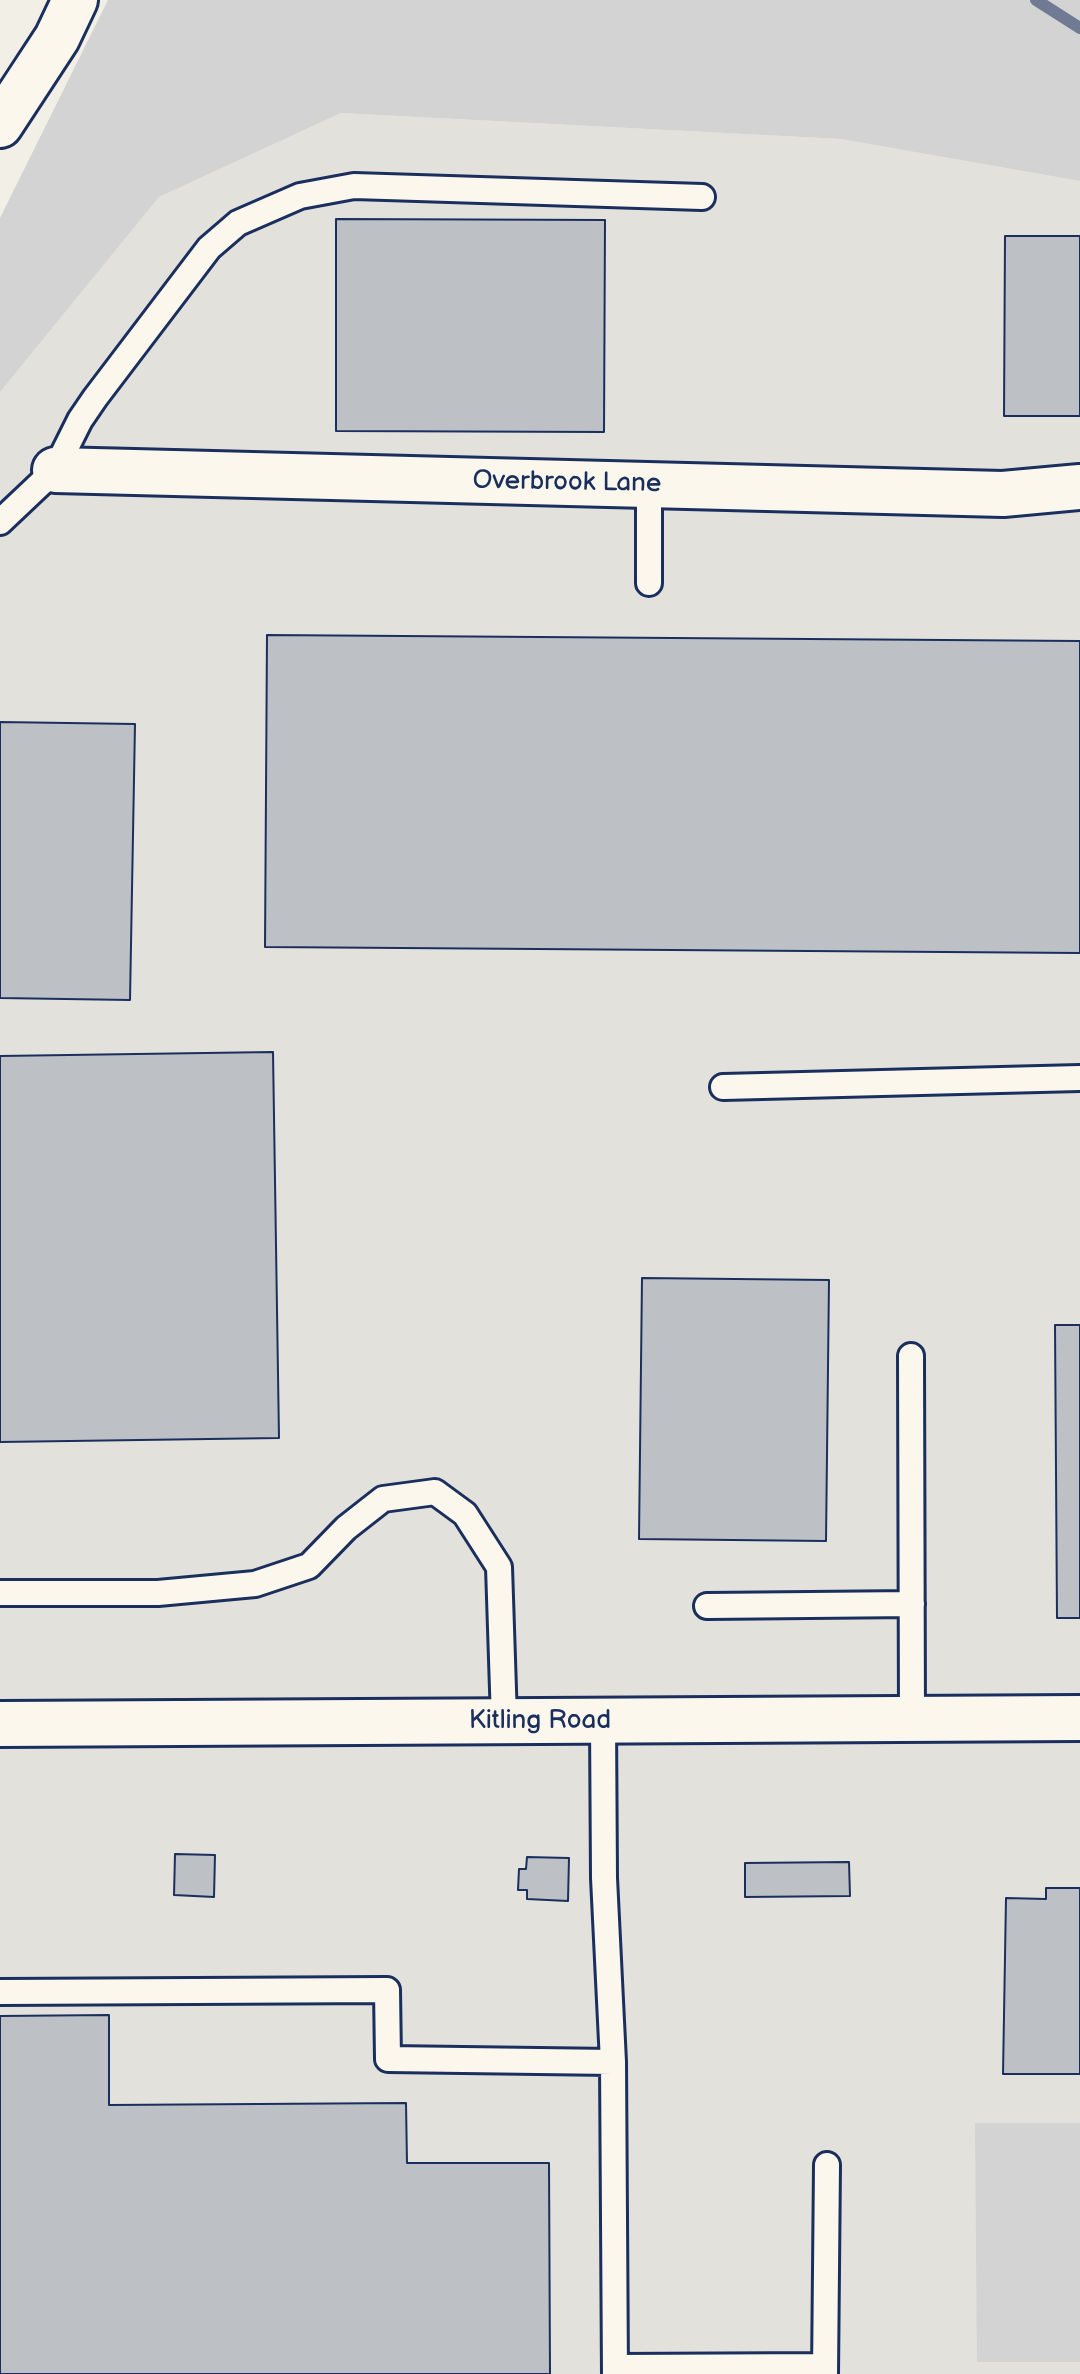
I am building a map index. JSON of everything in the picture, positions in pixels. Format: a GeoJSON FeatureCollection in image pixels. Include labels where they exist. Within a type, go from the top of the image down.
{"type":"FeatureCollection","features":[{"type":"Feature","properties":{"kind":"street"},"geometry":{"type":"LineString","coordinates":[[0,125],[57,38],[75,0]]}},
{"type":"Feature","properties":{"kind":"street","name":"Overbrook Lane"},"geometry":{"type":"LineString","coordinates":[[55,470],[1003,494],[1080,487]]}},
{"type":"Feature","properties":{"kind":"street","name":"Kitling Road"},"geometry":{"type":"LineString","coordinates":[[0,1724],[1080,1718]]}},
{"type":"Feature","properties":{"kind":"lane"},"geometry":{"type":"LineString","coordinates":[[0,522],[55,470],[80,420],[95,398],[209,248],[238,223],[300,196],[354,186],[702,197]]}},
{"type":"Feature","properties":{"kind":"lane"},"geometry":{"type":"LineString","coordinates":[[649,485],[649,583]]}},
{"type":"Feature","properties":{"kind":"lane"},"geometry":{"type":"LineString","coordinates":[[723,1087],[1080,1078]]}},
{"type":"Feature","properties":{"kind":"lane"},"geometry":{"type":"LineString","coordinates":[[911,1356],[912,1719]]}},
{"type":"Feature","properties":{"kind":"lane"},"geometry":{"type":"LineString","coordinates":[[0,1593],[158,1593],[255,1584],[309,1566],[346,1528],[383,1499],[435,1492],[465,1514],[499,1567],[504,1720]]}},
{"type":"Feature","properties":{"kind":"lane"},"geometry":{"type":"LineString","coordinates":[[707,1606],[912,1604]]}},
{"type":"Feature","properties":{"kind":"lane"},"geometry":{"type":"LineString","coordinates":[[603,1721],[604,1878],[613,2062],[615,2370],[825,2370],[827,2165]]}},
{"type":"Feature","properties":{"kind":"lane"},"geometry":{"type":"LineString","coordinates":[[0,1992],[387,1990],[388,2059],[613,2062]]}},
{"type":"Feature","properties":{"kind":"shaded area"},"geometry":{"type":"Polygon","coordinates":[[[108,0],[1080,0],[1080,181],[841,139],[341,113],[159,197],[0,392],[0,218],[108,0]]]}},
{"type":"Feature","properties":{"kind":"shaded area"},"geometry":{"type":"Polygon","coordinates":[[[341,113],[841,139],[1080,181],[1080,2374],[0,2374],[0,392],[159,197],[341,113]]]}},
{"type":"Feature","properties":{"kind":"shaded area"},"geometry":{"type":"Polygon","coordinates":[[[975,2123],[1080,2123],[1080,2362],[977,2362],[975,2123]]]}},
{"type":"Feature","properties":{"kind":"building"},"geometry":{"type":"Polygon","coordinates":[[[336,219],[605,220],[604,432],[336,431],[336,219]]]}},
{"type":"Feature","properties":{"kind":"building"},"geometry":{"type":"Polygon","coordinates":[[[1005,236],[1080,236],[1080,416],[1004,416],[1005,236]]]}},
{"type":"Feature","properties":{"kind":"building"},"geometry":{"type":"Polygon","coordinates":[[[267,635],[1080,641],[1080,953],[265,947],[267,635]]]}},
{"type":"Feature","properties":{"kind":"building"},"geometry":{"type":"Polygon","coordinates":[[[0,722],[135,724],[130,1000],[0,998],[0,722]]]}},
{"type":"Feature","properties":{"kind":"building"},"geometry":{"type":"Polygon","coordinates":[[[273,1052],[279,1438],[0,1442],[0,1056],[273,1052]]]}},
{"type":"Feature","properties":{"kind":"building"},"geometry":{"type":"Polygon","coordinates":[[[642,1278],[829,1280],[826,1541],[639,1539],[642,1278]]]}},
{"type":"Feature","properties":{"kind":"building"},"geometry":{"type":"Polygon","coordinates":[[[1055,1325],[1080,1325],[1080,1618],[1057,1618],[1055,1325]]]}},
{"type":"Feature","properties":{"kind":"building"},"geometry":{"type":"Polygon","coordinates":[[[175,1854],[215,1855],[214,1897],[174,1895],[175,1854]]]}},
{"type":"Feature","properties":{"kind":"building"},"geometry":{"type":"Polygon","coordinates":[[[527,1857],[569,1858],[568,1901],[527,1899],[527,1890],[518,1890],[519,1869],[526,1869],[527,1857]]]}},
{"type":"Feature","properties":{"kind":"building"},"geometry":{"type":"Polygon","coordinates":[[[849,1862],[850,1896],[745,1897],[745,1863],[849,1862]]]}},
{"type":"Feature","properties":{"kind":"building"},"geometry":{"type":"Polygon","coordinates":[[[1046,1888],[1080,1888],[1080,2074],[1003,2074],[1006,1898],[1046,1899],[1046,1888]]]}},
{"type":"Feature","properties":{"kind":"building"},"geometry":{"type":"Polygon","coordinates":[[[109,2015],[109,2105],[406,2103],[407,2163],[549,2163],[550,2374],[0,2374],[0,2016],[109,2015]]]}},
{"type":"Feature","properties":{"kind":"waterway"},"geometry":{"type":"LineString","coordinates":[[1036,0],[1080,28]]}}]}
